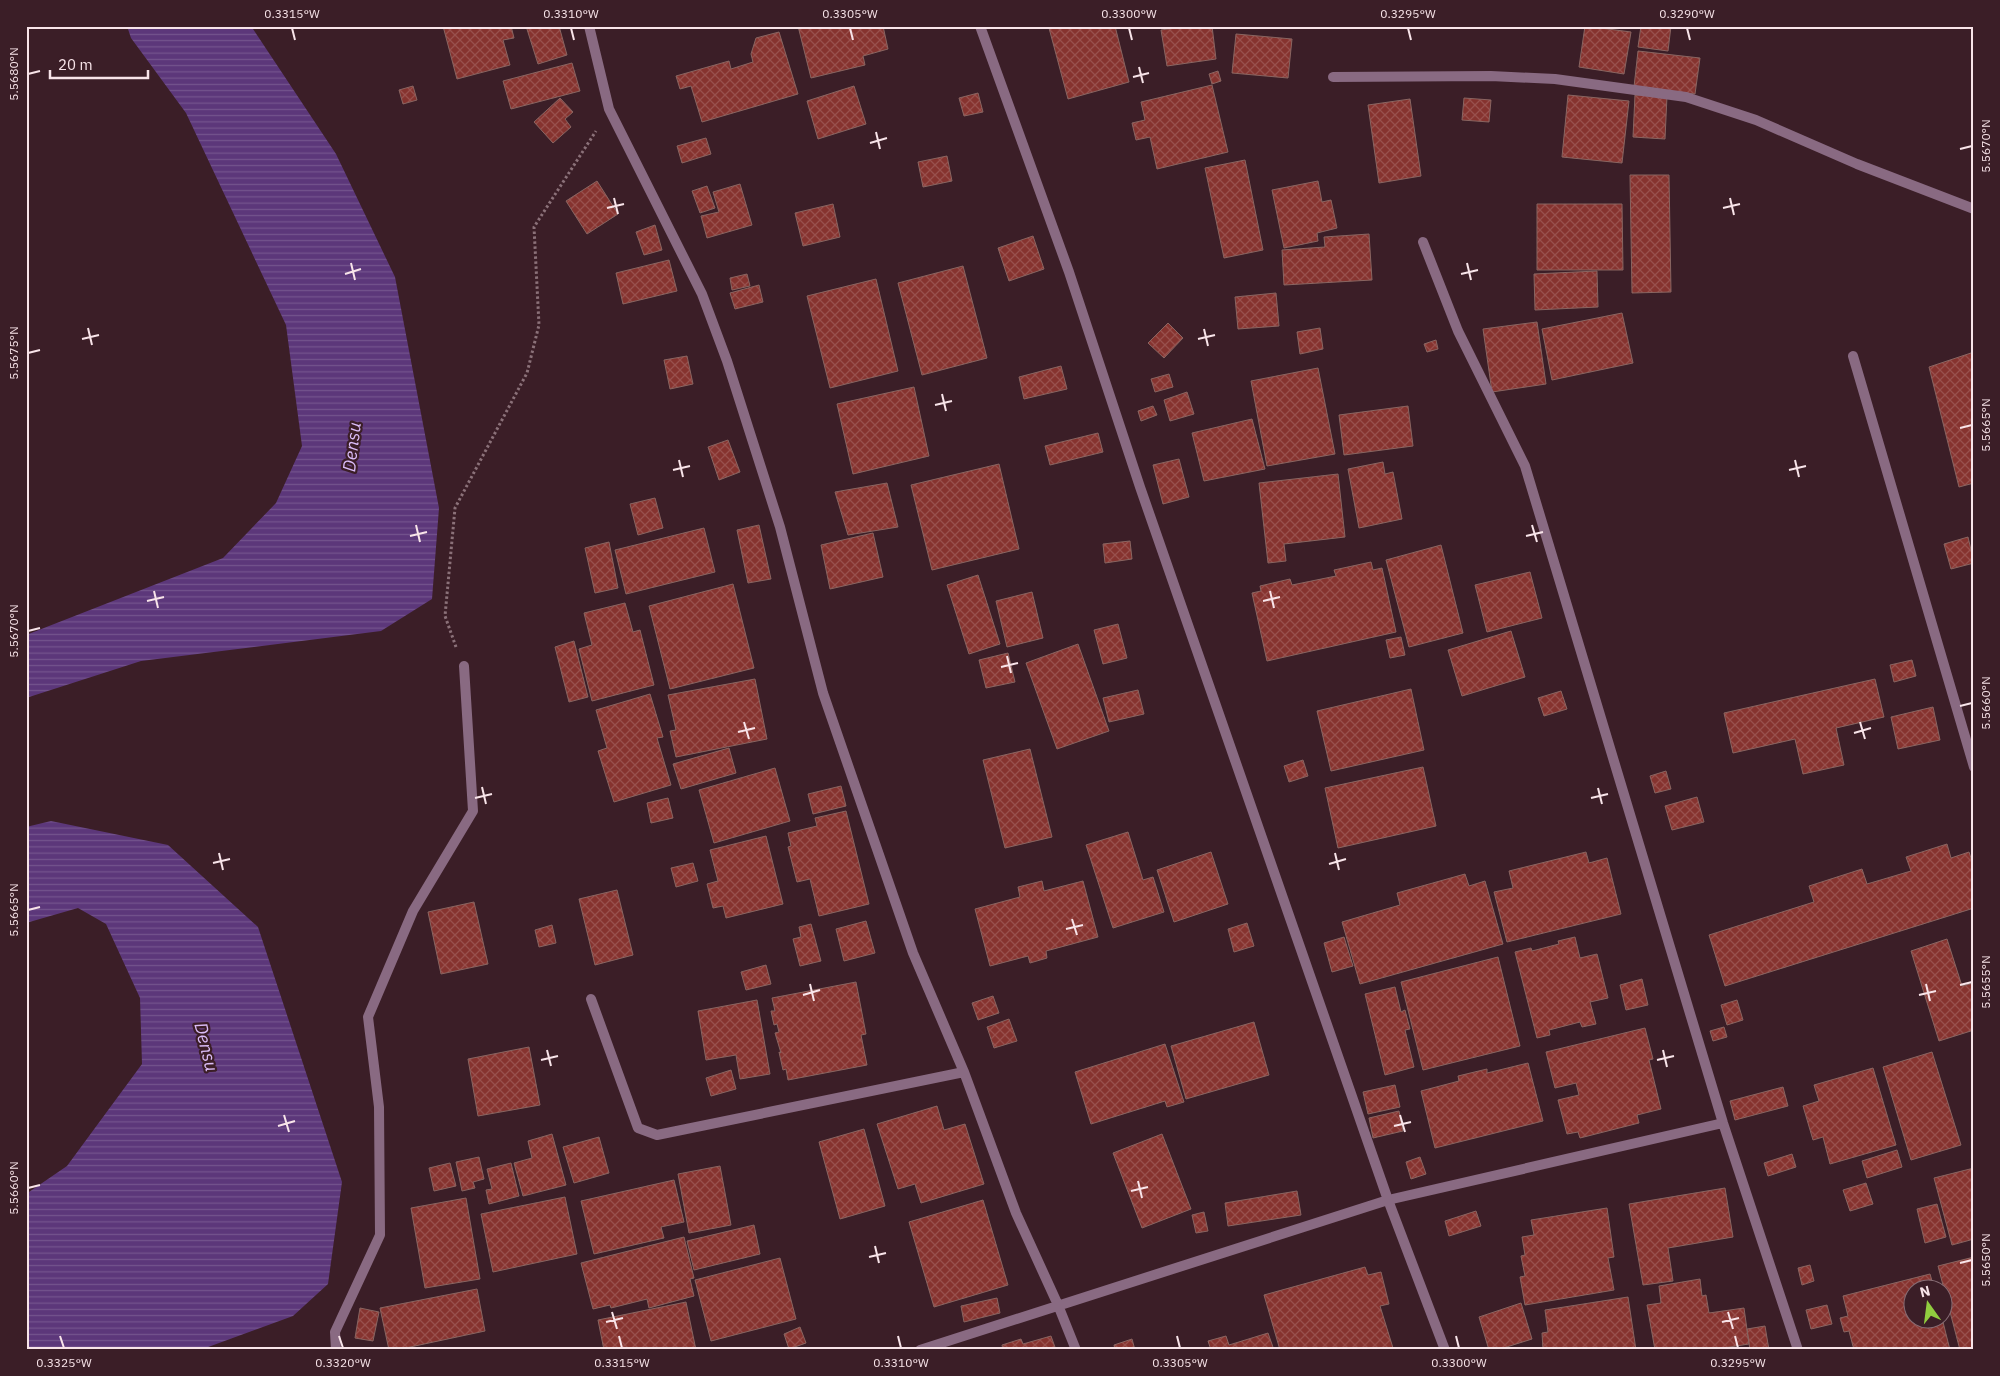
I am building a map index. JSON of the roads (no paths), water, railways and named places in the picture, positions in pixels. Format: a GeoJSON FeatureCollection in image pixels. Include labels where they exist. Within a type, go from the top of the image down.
{"type":"FeatureCollection","features":[{"type":"Feature","properties":{"kind":"street"},"geometry":{"type":"LineString","coordinates":[[589,26],[609,109],[702,294],[727,361],[780,527],[823,693],[913,953],[964,1072],[1016,1213],[1058,1305],[1076,1350]]}},
{"type":"Feature","properties":{"kind":"street"},"geometry":{"type":"LineString","coordinates":[[980,26],[1069,272],[1140,487],[1388,1200],[1446,1350]]}},
{"type":"Feature","properties":{"kind":"street"},"geometry":{"type":"LineString","coordinates":[[1333,77],[1491,76],[1555,79],[1686,97],[1756,120],[1857,164],[1974,209]]}},
{"type":"Feature","properties":{"kind":"street"},"geometry":{"type":"LineString","coordinates":[[1423,242],[1458,331],[1525,466],[1723,1123],[1798,1350]]}},
{"type":"Feature","properties":{"kind":"street"},"geometry":{"type":"LineString","coordinates":[[1853,356],[1974,768]]}},
{"type":"Feature","properties":{"kind":"street"},"geometry":{"type":"LineString","coordinates":[[336,1350],[335,1332],[380,1235],[379,1107],[368,1018],[413,911],[473,811],[464,666]]}},
{"type":"Feature","properties":{"kind":"street"},"geometry":{"type":"LineString","coordinates":[[591,999],[638,1128],[658,1134],[964,1072]]}},
{"type":"Feature","properties":{"kind":"street"},"geometry":{"type":"LineString","coordinates":[[920,1350],[1388,1200],[1723,1123]]}},
{"type":"Feature","properties":{"kind":"water","name":"Densu"},"geometry":{"type":"Polygon","coordinates":[[[127,26],[251,26],[336,154],[395,277],[439,508],[432,599],[381,631],[141,661],[26,698],[26,635],[223,558],[276,503],[302,446],[286,325],[186,113],[131,38],[127,26]]]}},
{"type":"Feature","properties":{"kind":"water","name":"Densu"},"geometry":{"type":"Polygon","coordinates":[[[51,821],[168,845],[258,927],[342,1182],[328,1284],[293,1316],[200,1350],[26,1350],[26,1194],[67,1166],[142,1064],[140,998],[106,924],[78,908],[26,923],[26,827],[51,821]]]}}]}
